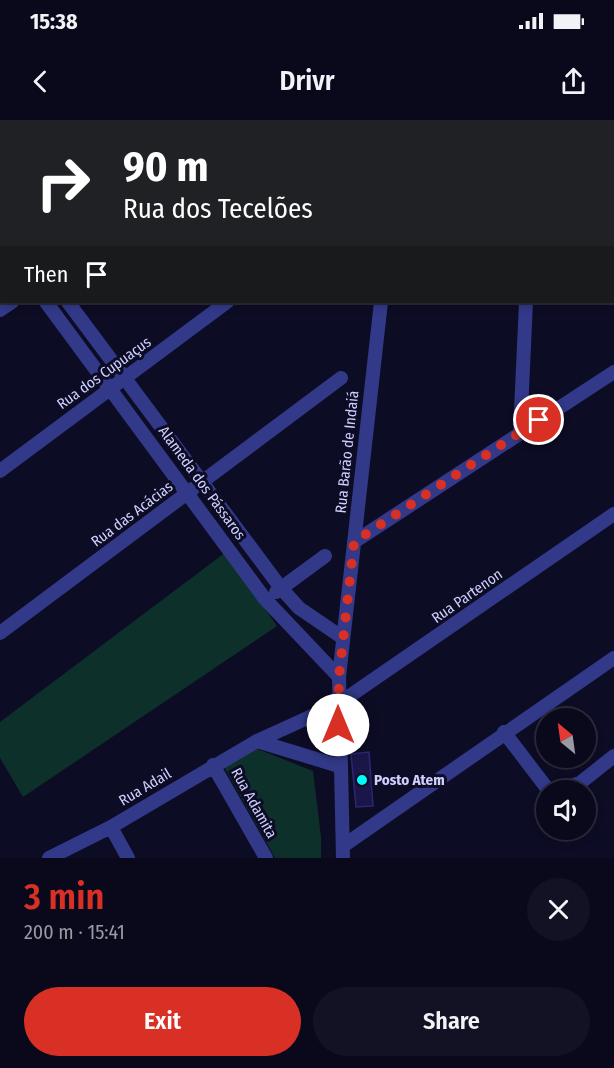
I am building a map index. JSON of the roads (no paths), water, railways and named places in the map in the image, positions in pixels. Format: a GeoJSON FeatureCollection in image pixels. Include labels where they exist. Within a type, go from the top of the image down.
{"type":"FeatureCollection","features":[{"type":"Feature","properties":{"kind":"street","name":"Alameda dos Pássaros"},"geometry":{"type":"LineString","coordinates":[[47,303],[189,492],[265,599],[282,620],[339,677]]}},
{"type":"Feature","properties":{"kind":"street","name":"Alameda dos Pássaros"},"geometry":{"type":"LineString","coordinates":[[69,303],[204,481],[281,588],[299,608],[343,638]]}},
{"type":"Feature","properties":{"kind":"street","name":"Rua dos Cupuaçus"},"geometry":{"type":"LineString","coordinates":[[0,471],[226,303]]}},
{"type":"Feature","properties":{"kind":"street","name":"Rua Barão de Indaiá"},"geometry":{"type":"LineString","coordinates":[[343,852],[339,766],[339,677],[381,303]]}},
{"type":"Feature","properties":{"kind":"street"},"geometry":{"type":"LineString","coordinates":[[520,433],[526,303]]}},
{"type":"Feature","properties":{"kind":"street"},"geometry":{"type":"LineString","coordinates":[[354,542],[614,372]]}},
{"type":"Feature","properties":{"kind":"street","name":"Rua das Acácias"},"geometry":{"type":"LineString","coordinates":[[0,633],[341,378]]}},
{"type":"Feature","properties":{"kind":"street","name":"Rua Partenon"},"geometry":{"type":"LineString","coordinates":[[338,704],[614,514]]}},
{"type":"Feature","properties":{"kind":"street"},"geometry":{"type":"LineString","coordinates":[[265,599],[325,556]]}},
{"type":"Feature","properties":{"kind":"street"},"geometry":{"type":"LineString","coordinates":[[343,852],[504,732],[614,658]]}},
{"type":"Feature","properties":{"kind":"street","name":"Rua Adail"},"geometry":{"type":"LineString","coordinates":[[49,858],[111,827],[257,741],[338,704]]}},
{"type":"Feature","properties":{"kind":"street"},"geometry":{"type":"LineString","coordinates":[[504,732],[541,780]]}},
{"type":"Feature","properties":{"kind":"street"},"geometry":{"type":"LineString","coordinates":[[257,741],[339,766]]}},
{"type":"Feature","properties":{"kind":"street"},"geometry":{"type":"LineString","coordinates":[[584,780],[614,756]]}},
{"type":"Feature","properties":{"kind":"street","name":"Rua Adamita"},"geometry":{"type":"LineString","coordinates":[[213,765],[266,858]]}},
{"type":"Feature","properties":{"kind":"street"},"geometry":{"type":"LineString","coordinates":[[111,827],[128,858]]}},
{"type":"Feature","properties":{"kind":"place","name":"Posto Atem"},"geometry":{"type":"Point","coordinates":[362,780]}}]}
